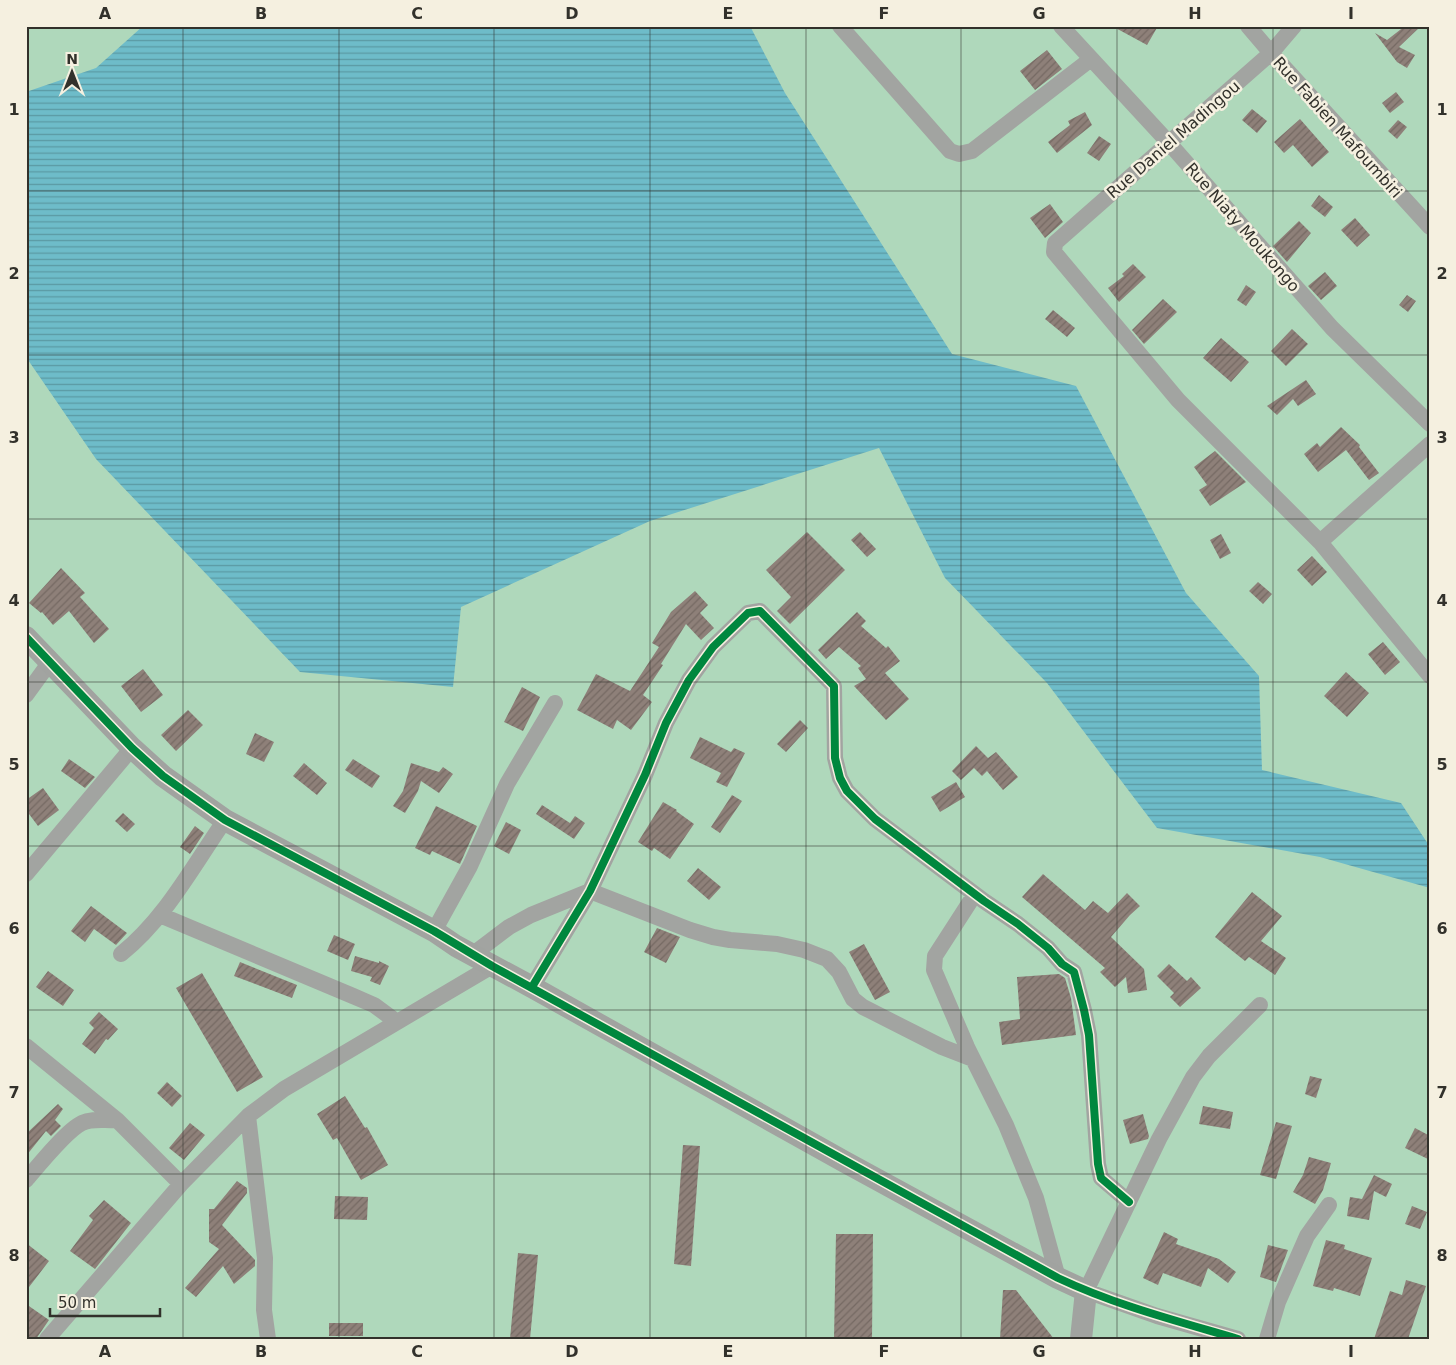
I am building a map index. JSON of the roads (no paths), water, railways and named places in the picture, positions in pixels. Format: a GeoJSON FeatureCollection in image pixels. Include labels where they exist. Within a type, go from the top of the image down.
{"type":"FeatureCollection","features":[{"type":"Feature","properties":{"kind":"street"},"geometry":{"type":"LineString","coordinates":[[840,26],[950,151],[959,154],[972,151],[1090,59]]}},
{"type":"Feature","properties":{"kind":"street","name":"Rue Niaty Moukongo"},"geometry":{"type":"LineString","coordinates":[[1060,26],[1169,143],[1332,328],[1430,424]]}},
{"type":"Feature","properties":{"kind":"street","name":"Rue Fabien Mafoumbiri"},"geometry":{"type":"LineString","coordinates":[[1248,26],[1271,54],[1430,227]]}},
{"type":"Feature","properties":{"kind":"street","name":"Rue Daniel Madingou"},"geometry":{"type":"LineString","coordinates":[[1294,26],[1271,54],[1055,243],[1054,252],[1178,400],[1320,542]]}},
{"type":"Feature","properties":{"kind":"street"},"geometry":{"type":"LineString","coordinates":[[1430,444],[1320,542],[1430,676]]}},
{"type":"Feature","properties":{"kind":"street"},"geometry":{"type":"LineString","coordinates":[[532,987],[590,891],[645,775],[666,723],[689,680],[720,640],[748,613],[760,611],[834,686],[835,758],[840,778],[847,791],[876,819],[1018,924],[1048,948],[1062,964],[1074,972],[1089,1035],[1098,1164],[1101,1178],[1129,1202]]}},
{"type":"Feature","properties":{"kind":"street"},"geometry":{"type":"LineString","coordinates":[[26,637],[132,748],[163,776],[225,820],[434,932],[472,955],[845,1162],[1058,1278],[1086,1291],[1157,1316],[1238,1339]]}},
{"type":"Feature","properties":{"kind":"street"},"geometry":{"type":"LineString","coordinates":[[26,695],[50,662]]}},
{"type":"Feature","properties":{"kind":"street"},"geometry":{"type":"LineString","coordinates":[[434,932],[470,866],[507,784],[555,703]]}},
{"type":"Feature","properties":{"kind":"street"},"geometry":{"type":"LineString","coordinates":[[26,874],[132,748]]}},
{"type":"Feature","properties":{"kind":"street"},"geometry":{"type":"LineString","coordinates":[[121,954],[136,942],[160,914],[225,820]]}},
{"type":"Feature","properties":{"kind":"street"},"geometry":{"type":"LineString","coordinates":[[472,955],[509,927],[530,914],[590,891],[713,937],[777,944],[804,950],[827,959],[839,972],[853,999],[863,1007],[942,1047],[973,1059]]}},
{"type":"Feature","properties":{"kind":"street"},"geometry":{"type":"LineString","coordinates":[[975,894],[935,956],[934,970],[973,1059],[1006,1125],[1036,1198],[1058,1278]]}},
{"type":"Feature","properties":{"kind":"street"},"geometry":{"type":"LineString","coordinates":[[160,914],[354,996],[374,1006],[397,1022]]}},
{"type":"Feature","properties":{"kind":"street"},"geometry":{"type":"LineString","coordinates":[[53,1335],[181,1184],[248,1116],[284,1089],[492,966]]}},
{"type":"Feature","properties":{"kind":"street"},"geometry":{"type":"LineString","coordinates":[[1081,1339],[1086,1291],[1159,1139],[1193,1077],[1209,1056],[1260,1005]]}},
{"type":"Feature","properties":{"kind":"street"},"geometry":{"type":"LineString","coordinates":[[26,1046],[117,1120],[181,1184]]}},
{"type":"Feature","properties":{"kind":"street"},"geometry":{"type":"LineString","coordinates":[[248,1116],[265,1258],[264,1310],[268,1339]]}},
{"type":"Feature","properties":{"kind":"street"},"geometry":{"type":"LineString","coordinates":[[26,1180],[72,1130],[81,1123],[117,1120]]}},
{"type":"Feature","properties":{"kind":"street"},"geometry":{"type":"LineString","coordinates":[[1267,1339],[1278,1302],[1307,1236],[1328,1205]]}},
{"type":"Feature","properties":{"kind":"water"},"geometry":{"type":"Polygon","coordinates":[[[143,26],[750,26],[785,93],[952,354],[1076,386],[1186,593],[1259,676],[1262,770],[1401,803],[1430,847],[1430,888],[1320,857],[1157,828],[1047,683],[945,578],[879,448],[650,521],[461,607],[453,687],[300,672],[96,459],[26,357],[26,92],[96,68],[143,26]]]}}]}
